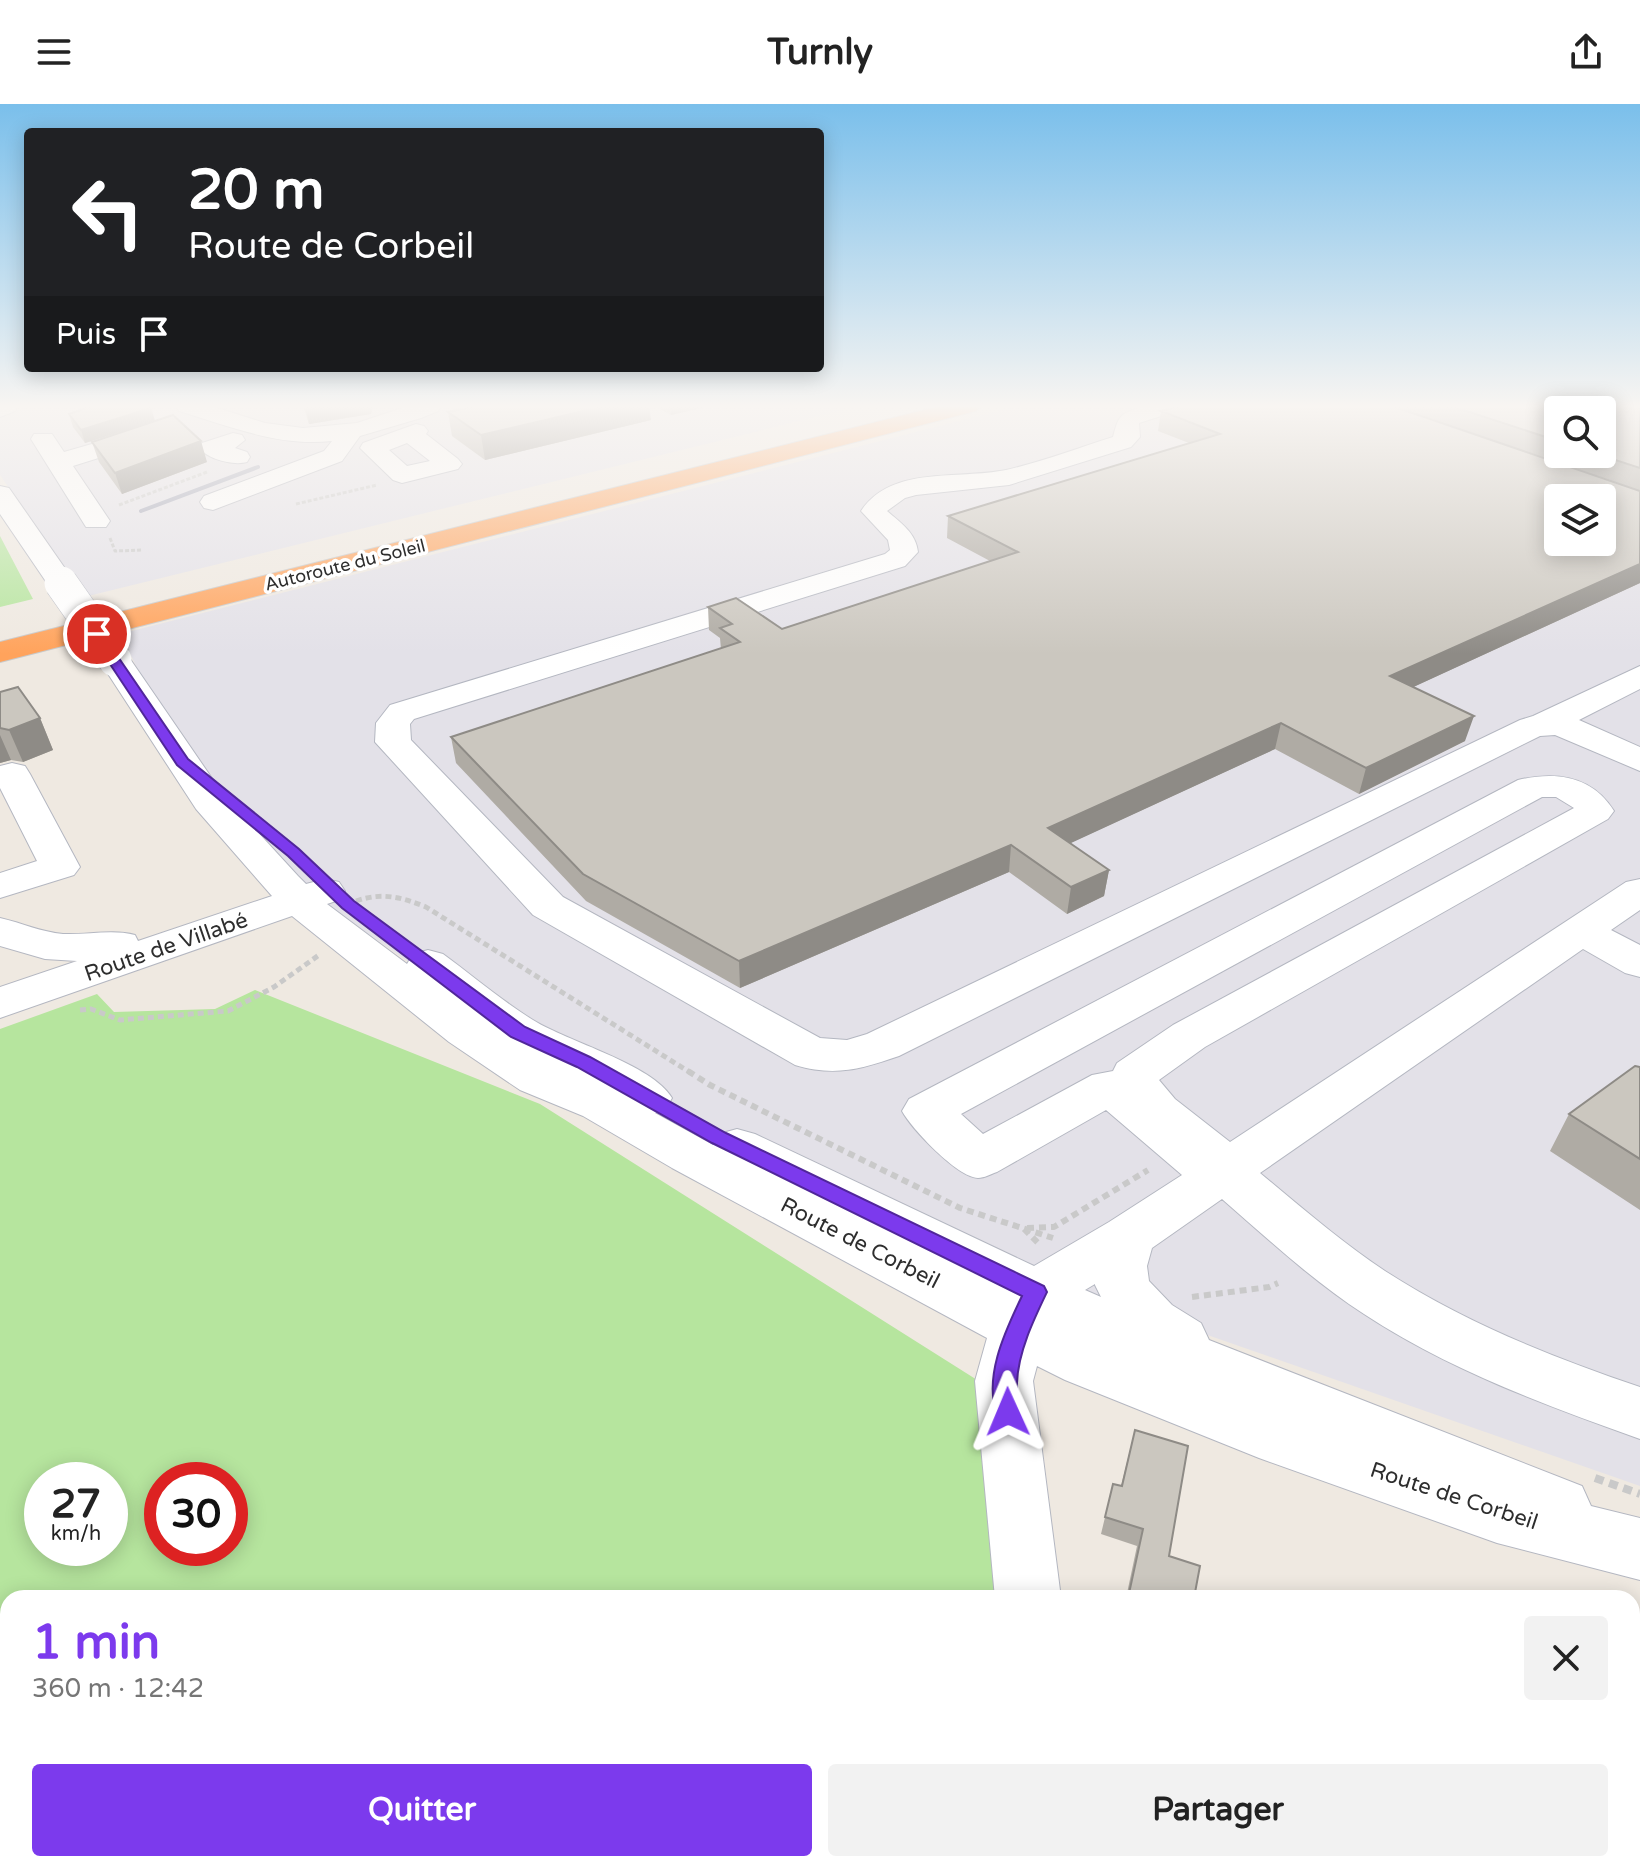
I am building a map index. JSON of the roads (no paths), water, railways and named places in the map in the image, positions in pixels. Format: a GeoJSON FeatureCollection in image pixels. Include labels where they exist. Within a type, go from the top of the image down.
{"type":"FeatureCollection","features":[{"type":"Feature","properties":{"kind":"highway","name":"Autoroute du Soleil"},"geometry":{"type":"LineString","coordinates":[[0,632],[573,488]]}},
{"type":"Feature","properties":{"kind":"highway","name":"Autoroute du Soleil"},"geometry":{"type":"LineString","coordinates":[[0,652],[644,488]]}},
{"type":"Feature","properties":{"kind":"street"},"geometry":{"type":"LineString","coordinates":[[79,488],[104,519]]}},
{"type":"Feature","properties":{"kind":"street"},"geometry":{"type":"LineString","coordinates":[[213,502],[240,488]]}},
{"type":"Feature","properties":{"kind":"street"},"geometry":{"type":"LineString","coordinates":[[918,488],[885,498],[876,504],[874,511],[879,521],[902,537],[905,544],[904,552],[895,560],[402,712],[393,723],[393,742],[548,906],[811,1054],[848,1056],[883,1045],[1508,737],[1546,723],[1640,676]]}},
{"type":"Feature","properties":{"kind":"street","name":"Route de Corbeil"},"geometry":{"type":"LineString","coordinates":[[0,494],[209,801],[315,890],[465,1031],[537,1078],[600,1104],[690,1155],[1037,1276],[1101,1323],[1503,1482],[1640,1546]]}},
{"type":"Feature","properties":{"kind":"street"},"geometry":{"type":"LineString","coordinates":[[1546,723],[1559,724],[1640,760]]}},
{"type":"Feature","properties":{"kind":"street"},"geometry":{"type":"LineString","coordinates":[[1608,744],[1640,727]]}},
{"type":"Feature","properties":{"kind":"street"},"geometry":{"type":"LineString","coordinates":[[0,777],[12,774],[60,867],[0,886]]}},
{"type":"Feature","properties":{"kind":"street"},"geometry":{"type":"LineString","coordinates":[[1222,1171],[1146,1100],[1134,1084],[1134,1075],[1189,1036],[1595,811],[1592,805],[1561,787],[1546,783],[1531,788],[926,1111],[979,1159],[1109,1087],[1383,1297],[1455,1339],[1538,1377],[1640,1413]]}},
{"type":"Feature","properties":{"kind":"street","name":"Route de Villabé"},"geometry":{"type":"LineString","coordinates":[[0,987],[120,945],[315,890]]}},
{"type":"Feature","properties":{"kind":"street","name":"Route de Villabé"},"geometry":{"type":"LineString","coordinates":[[0,1003],[315,890]]}},
{"type":"Feature","properties":{"kind":"street"},"geometry":{"type":"LineString","coordinates":[[1027,1590],[1004,1381],[1037,1276],[1128,1237],[1640,891]]}},
{"type":"Feature","properties":{"kind":"street"},"geometry":{"type":"LineString","coordinates":[[0,931],[24,941],[72,950]]}},
{"type":"Feature","properties":{"kind":"street"},"geometry":{"type":"LineString","coordinates":[[1582,931],[1640,963]]}},
{"type":"Feature","properties":{"kind":"street"},"geometry":{"type":"LineString","coordinates":[[0,975],[72,950],[120,945]]}},
{"type":"Feature","properties":{"kind":"street"},"geometry":{"type":"LineString","coordinates":[[1128,1237],[1119,1273],[1135,1304],[1173,1336],[1274,1391]]}},
{"type":"Feature","properties":{"kind":"street","name":"Route de Corbeil"},"geometry":{"type":"LineString","coordinates":[[1037,1276],[1085,1363],[1280,1439],[1497,1513],[1640,1546]]}},
{"type":"Feature","properties":{"kind":"railway"},"geometry":{"type":"LineString","coordinates":[[141,511],[201,488]]}}]}
